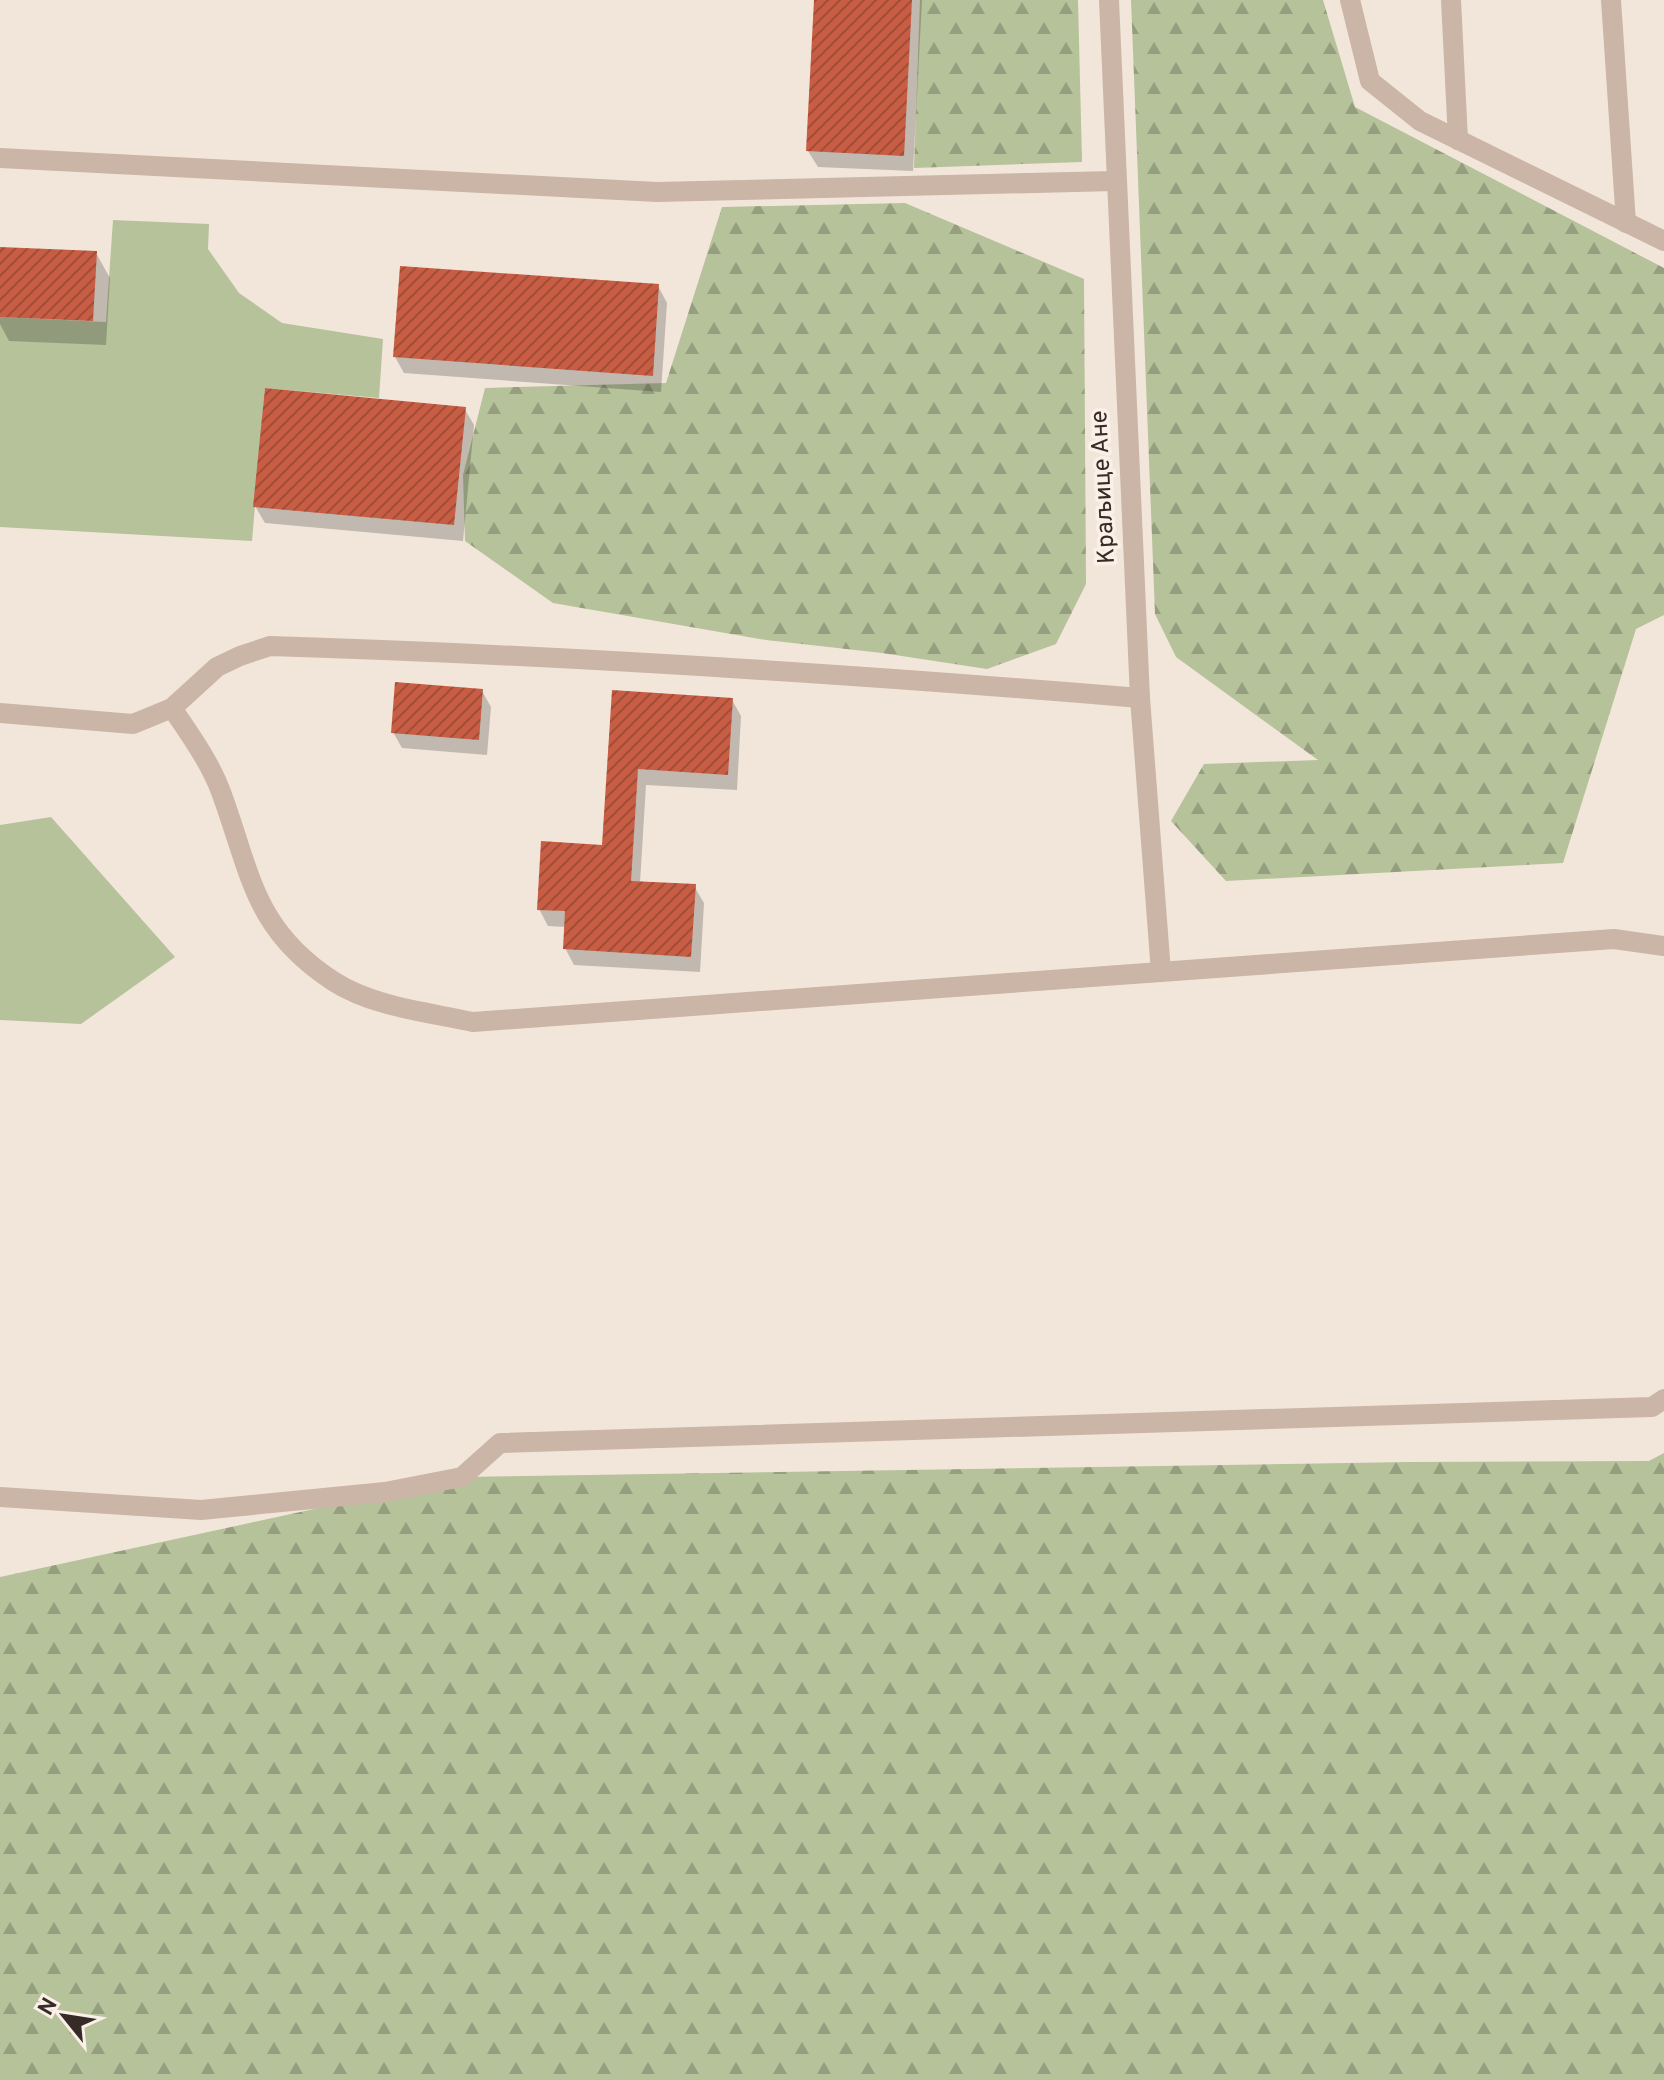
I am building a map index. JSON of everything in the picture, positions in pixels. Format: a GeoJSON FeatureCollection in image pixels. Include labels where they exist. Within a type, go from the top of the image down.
{"type":"FeatureCollection","features":[{"type":"Feature","properties":{"kind":"lane","name":"Краљице Ане"},"geometry":{"type":"LineString","coordinates":[[1109,0],[1140,698],[1161,972]]}},
{"type":"Feature","properties":{"kind":"lane"},"geometry":{"type":"LineString","coordinates":[[1350,0],[1370,81],[1420,121],[1664,241]]}},
{"type":"Feature","properties":{"kind":"lane"},"geometry":{"type":"LineString","coordinates":[[1451,0],[1458,140]]}},
{"type":"Feature","properties":{"kind":"lane"},"geometry":{"type":"LineString","coordinates":[[1611,0],[1626,223]]}},
{"type":"Feature","properties":{"kind":"lane"},"geometry":{"type":"LineString","coordinates":[[0,158],[657,192],[1115,181]]}},
{"type":"Feature","properties":{"kind":"lane"},"geometry":{"type":"LineString","coordinates":[[0,713],[133,724],[172,708],[217,667],[270,646],[470,652],[849,674],[1140,698]]}},
{"type":"Feature","properties":{"kind":"lane"},"geometry":{"type":"LineString","coordinates":[[172,708],[204,757],[220,790],[248,879],[265,915],[298,953],[334,982],[378,1001],[473,1022],[1614,939],[1664,946]]}},
{"type":"Feature","properties":{"kind":"lane"},"geometry":{"type":"LineString","coordinates":[[0,1497],[201,1510],[385,1492],[462,1477],[500,1443],[1652,1407],[1664,1399]]}},
{"type":"Feature","properties":{"kind":"green space"},"geometry":{"type":"Polygon","coordinates":[[[920,0],[1078,0],[1082,162],[914,168],[920,0]]]}},
{"type":"Feature","properties":{"kind":"green space"},"geometry":{"type":"Polygon","coordinates":[[[1131,0],[1323,0],[1355,107],[1664,268],[1664,615],[1636,629],[1563,863],[1226,881],[1171,821],[1204,764],[1318,760],[1176,657],[1155,614],[1131,0]]]}},
{"type":"Feature","properties":{"kind":"green space"},"geometry":{"type":"Polygon","coordinates":[[[905,203],[1084,279],[1086,584],[1056,644],[987,669],[766,640],[553,603],[465,541],[463,475],[485,388],[666,383],[722,207],[905,203]]]}},
{"type":"Feature","properties":{"kind":"green space"},"geometry":{"type":"Polygon","coordinates":[[[113,220],[209,224],[208,249],[239,293],[282,323],[383,339],[379,398],[265,388],[252,541],[0,527],[0,317],[106,322],[113,220]]]}},
{"type":"Feature","properties":{"kind":"green space"},"geometry":{"type":"Polygon","coordinates":[[[51,817],[175,957],[81,1024],[0,1020],[0,825],[51,817]]]}},
{"type":"Feature","properties":{"kind":"green space"},"geometry":{"type":"Polygon","coordinates":[[[1664,1453],[1664,2080],[0,2080],[0,1577],[462,1477],[1649,1461],[1664,1453]]]}},
{"type":"Feature","properties":{"kind":"building"},"geometry":{"type":"Polygon","coordinates":[[[814,0],[912,0],[904,156],[806,151],[814,0]]]}},
{"type":"Feature","properties":{"kind":"building"},"geometry":{"type":"Polygon","coordinates":[[[0,247],[97,251],[93,321],[0,317],[0,247]]]}},
{"type":"Feature","properties":{"kind":"building"},"geometry":{"type":"Polygon","coordinates":[[[400,266],[659,284],[653,376],[393,357],[400,266]]]}},
{"type":"Feature","properties":{"kind":"building"},"geometry":{"type":"Polygon","coordinates":[[[265,388],[466,407],[454,525],[253,507],[265,388]]]}},
{"type":"Feature","properties":{"kind":"building"},"geometry":{"type":"Polygon","coordinates":[[[395,682],[483,689],[479,740],[391,733],[395,682]]]}},
{"type":"Feature","properties":{"kind":"building"},"geometry":{"type":"Polygon","coordinates":[[[612,690],[733,698],[728,775],[638,769],[631,881],[696,884],[691,957],[563,949],[565,911],[537,910],[541,841],[602,845],[612,690]]]}}]}
